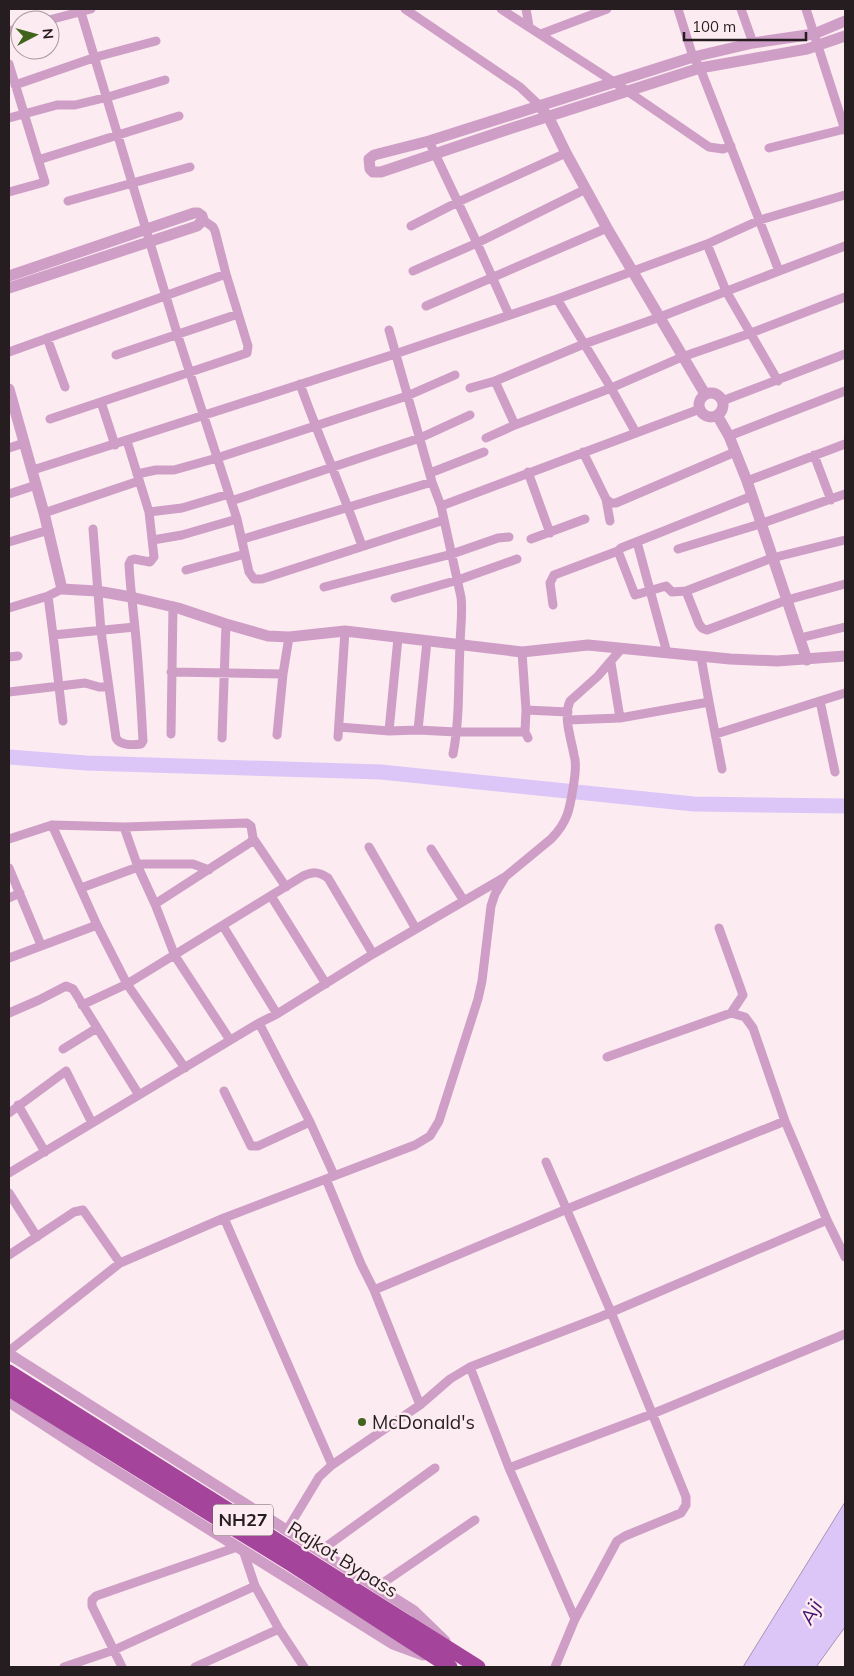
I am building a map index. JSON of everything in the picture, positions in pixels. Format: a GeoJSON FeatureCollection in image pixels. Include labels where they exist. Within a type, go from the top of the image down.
{"type":"FeatureCollection","features":[{"type":"Feature","properties":{"kind":"highway","name":"Rajkot Bypass"},"geometry":{"type":"LineString","coordinates":[[9,1372],[478,1667]]}},
{"type":"Feature","properties":{"kind":"highway","name":"Rajkot Bypass"},"geometry":{"type":"LineString","coordinates":[[9,1389],[292,1564],[446,1665]]}},
{"type":"Feature","properties":{"kind":"street"},"geometry":{"type":"LineString","coordinates":[[60,17],[91,9]]}},
{"type":"Feature","properties":{"kind":"street"},"geometry":{"type":"LineString","coordinates":[[405,9],[520,87],[548,116],[566,153],[608,228],[682,357],[706,394]]}},
{"type":"Feature","properties":{"kind":"street"},"geometry":{"type":"LineString","coordinates":[[501,9],[628,91],[709,147],[723,149],[730,146]]}},
{"type":"Feature","properties":{"kind":"street"},"geometry":{"type":"LineString","coordinates":[[526,9],[529,26]]}},
{"type":"Feature","properties":{"kind":"street"},"geometry":{"type":"LineString","coordinates":[[540,34],[596,10],[607,9]]}},
{"type":"Feature","properties":{"kind":"street"},"geometry":{"type":"LineString","coordinates":[[678,9],[694,56],[779,271]]}},
{"type":"Feature","properties":{"kind":"street"},"geometry":{"type":"LineString","coordinates":[[741,9],[753,43]]}},
{"type":"Feature","properties":{"kind":"street"},"geometry":{"type":"LineString","coordinates":[[769,148],[845,129],[806,9]]}},
{"type":"Feature","properties":{"kind":"street"},"geometry":{"type":"LineString","coordinates":[[81,10],[177,334],[205,416],[237,518],[250,572],[254,579],[262,580],[444,520]]}},
{"type":"Feature","properties":{"kind":"street"},"geometry":{"type":"LineString","coordinates":[[845,21],[814,34],[753,43],[694,56],[429,141],[374,155],[369,159],[370,169],[373,172],[381,172],[700,68],[819,47],[845,36]]}},
{"type":"Feature","properties":{"kind":"street"},"geometry":{"type":"LineString","coordinates":[[15,85],[96,57],[156,41]]}},
{"type":"Feature","properties":{"kind":"street"},"geometry":{"type":"LineString","coordinates":[[9,64],[45,182],[9,192]]}},
{"type":"Feature","properties":{"kind":"street"},"geometry":{"type":"LineString","coordinates":[[9,118],[56,105],[75,105],[108,97],[165,80]]}},
{"type":"Feature","properties":{"kind":"street"},"geometry":{"type":"LineString","coordinates":[[38,160],[179,116]]}},
{"type":"Feature","properties":{"kind":"street"},"geometry":{"type":"LineString","coordinates":[[429,141],[509,315]]}},
{"type":"Feature","properties":{"kind":"street"},"geometry":{"type":"LineString","coordinates":[[411,226],[458,202],[566,153]]}},
{"type":"Feature","properties":{"kind":"street"},"geometry":{"type":"LineString","coordinates":[[68,201],[190,167]]}},
{"type":"Feature","properties":{"kind":"street"},"geometry":{"type":"LineString","coordinates":[[413,272],[586,189]]}},
{"type":"Feature","properties":{"kind":"street"},"geometry":{"type":"LineString","coordinates":[[33,470],[395,354],[556,299],[707,244],[760,220],[845,195]]}},
{"type":"Feature","properties":{"kind":"street"},"geometry":{"type":"LineString","coordinates":[[9,276],[198,213],[215,231],[248,346],[247,353],[50,419]]}},
{"type":"Feature","properties":{"kind":"street"},"geometry":{"type":"LineString","coordinates":[[9,288],[198,226],[203,220]]}},
{"type":"Feature","properties":{"kind":"street"},"geometry":{"type":"LineString","coordinates":[[426,306],[494,279],[608,228]]}},
{"type":"Feature","properties":{"kind":"street"},"geometry":{"type":"LineString","coordinates":[[707,244],[726,291],[778,381]]}},
{"type":"Feature","properties":{"kind":"street"},"geometry":{"type":"LineString","coordinates":[[470,388],[495,381],[584,344],[845,246]]}},
{"type":"Feature","properties":{"kind":"street"},"geometry":{"type":"LineString","coordinates":[[9,352],[226,274]]}},
{"type":"Feature","properties":{"kind":"street"},"geometry":{"type":"LineString","coordinates":[[486,438],[611,388],[682,357],[751,333],[845,296]]}},
{"type":"Feature","properties":{"kind":"street"},"geometry":{"type":"LineString","coordinates":[[556,299],[611,388],[636,433]]}},
{"type":"Feature","properties":{"kind":"street"},"geometry":{"type":"LineString","coordinates":[[116,354],[238,314]]}},
{"type":"Feature","properties":{"kind":"street"},"geometry":{"type":"LineString","coordinates":[[389,330],[431,478],[441,506],[458,580],[462,607],[458,722],[453,754]]}},
{"type":"Feature","properties":{"kind":"street"},"geometry":{"type":"LineString","coordinates":[[48,338],[65,387]]}},
{"type":"Feature","properties":{"kind":"street"},"geometry":{"type":"LineString","coordinates":[[722,401],[845,354]]}},
{"type":"Feature","properties":{"kind":"street"},"geometry":{"type":"LineString","coordinates":[[44,513],[156,470],[174,470],[315,427],[407,396],[455,375]]}},
{"type":"Feature","properties":{"kind":"street"},"geometry":{"type":"LineString","coordinates":[[495,381],[515,425]]}},
{"type":"Feature","properties":{"kind":"street"},"geometry":{"type":"LineString","coordinates":[[300,384],[315,427],[349,506],[362,546]]}},
{"type":"Feature","properties":{"kind":"street"},"geometry":{"type":"LineString","coordinates":[[9,389],[10,401],[33,470],[49,530],[62,589]]}},
{"type":"Feature","properties":{"kind":"street"},"geometry":{"type":"LineString","coordinates":[[729,436],[845,391]]}},
{"type":"Feature","properties":{"kind":"street"},"geometry":{"type":"LineString","coordinates":[[714,393],[721,397],[722,409],[718,415],[706,416],[700,409],[699,402],[706,394],[714,393]]}},
{"type":"Feature","properties":{"kind":"street"},"geometry":{"type":"LineString","coordinates":[[101,402],[115,444]]}},
{"type":"Feature","properties":{"kind":"street"},"geometry":{"type":"LineString","coordinates":[[441,506],[700,409]]}},
{"type":"Feature","properties":{"kind":"street"},"geometry":{"type":"LineString","coordinates":[[149,512],[182,508],[230,497],[332,467],[420,438],[470,415]]}},
{"type":"Feature","properties":{"kind":"street"},"geometry":{"type":"LineString","coordinates":[[718,415],[729,436],[747,481],[806,660]]}},
{"type":"Feature","properties":{"kind":"street"},"geometry":{"type":"LineString","coordinates":[[93,529],[97,591],[118,742],[121,744],[141,744],[143,741],[141,694],[131,597],[130,564],[134,559],[146,562],[153,560],[153,540],[149,512],[127,440]]}},
{"type":"Feature","properties":{"kind":"street"},"geometry":{"type":"LineString","coordinates":[[9,448],[24,443]]}},
{"type":"Feature","properties":{"kind":"street"},"geometry":{"type":"LineString","coordinates":[[747,481],[845,444]]}},
{"type":"Feature","properties":{"kind":"street"},"geometry":{"type":"LineString","coordinates":[[243,539],[431,478],[484,452]]}},
{"type":"Feature","properties":{"kind":"street"},"geometry":{"type":"LineString","coordinates":[[583,452],[606,500],[610,521]]}},
{"type":"Feature","properties":{"kind":"street"},"geometry":{"type":"LineString","coordinates":[[606,500],[616,503],[735,452]]}},
{"type":"Feature","properties":{"kind":"street"},"geometry":{"type":"LineString","coordinates":[[814,456],[831,500]]}},
{"type":"Feature","properties":{"kind":"street"},"geometry":{"type":"LineString","coordinates":[[528,472],[550,533]]}},
{"type":"Feature","properties":{"kind":"street"},"geometry":{"type":"LineString","coordinates":[[9,494],[36,485]]}},
{"type":"Feature","properties":{"kind":"street"},"geometry":{"type":"LineString","coordinates":[[678,549],[760,524],[845,494]]}},
{"type":"Feature","properties":{"kind":"street"},"geometry":{"type":"LineString","coordinates":[[553,605],[550,583],[554,575],[752,496]]}},
{"type":"Feature","properties":{"kind":"street"},"geometry":{"type":"LineString","coordinates":[[153,540],[182,535],[237,518]]}},
{"type":"Feature","properties":{"kind":"street"},"geometry":{"type":"LineString","coordinates":[[531,540],[585,519]]}},
{"type":"Feature","properties":{"kind":"street"},"geometry":{"type":"LineString","coordinates":[[9,542],[49,530]]}},
{"type":"Feature","properties":{"kind":"street"},"geometry":{"type":"LineString","coordinates":[[324,587],[452,554],[498,538],[509,537]]}},
{"type":"Feature","properties":{"kind":"street"},"geometry":{"type":"LineString","coordinates":[[636,542],[668,653]]}},
{"type":"Feature","properties":{"kind":"street"},"geometry":{"type":"LineString","coordinates":[[618,551],[636,595],[666,586],[672,592],[686,591],[772,558],[845,542]]}},
{"type":"Feature","properties":{"kind":"street"},"geometry":{"type":"LineString","coordinates":[[186,570],[245,554]]}},
{"type":"Feature","properties":{"kind":"street"},"geometry":{"type":"LineString","coordinates":[[395,598],[458,580],[517,559]]}},
{"type":"Feature","properties":{"kind":"street"},"geometry":{"type":"LineString","coordinates":[[686,591],[699,624],[707,630],[787,600],[845,584]]}},
{"type":"Feature","properties":{"kind":"street"},"geometry":{"type":"LineString","coordinates":[[9,608],[48,596],[62,589],[97,591],[173,606],[268,636],[289,637],[345,631],[378,633],[398,638],[522,652],[588,645],[701,657],[777,661],[845,656]]}},
{"type":"Feature","properties":{"kind":"street"},"geometry":{"type":"LineString","coordinates":[[48,596],[63,721]]}},
{"type":"Feature","properties":{"kind":"street"},"geometry":{"type":"LineString","coordinates":[[171,734],[173,606]]}},
{"type":"Feature","properties":{"kind":"street"},"geometry":{"type":"LineString","coordinates":[[222,738],[226,624]]}},
{"type":"Feature","properties":{"kind":"street"},"geometry":{"type":"LineString","coordinates":[[53,635],[135,627]]}},
{"type":"Feature","properties":{"kind":"street"},"geometry":{"type":"LineString","coordinates":[[800,638],[845,627]]}},
{"type":"Feature","properties":{"kind":"street"},"geometry":{"type":"LineString","coordinates":[[338,737],[345,631]]}},
{"type":"Feature","properties":{"kind":"street"},"geometry":{"type":"LineString","coordinates":[[277,735],[289,637]]}},
{"type":"Feature","properties":{"kind":"street"},"geometry":{"type":"LineString","coordinates":[[389,732],[398,638]]}},
{"type":"Feature","properties":{"kind":"street"},"geometry":{"type":"LineString","coordinates":[[418,730],[428,641]]}},
{"type":"Feature","properties":{"kind":"street"},"geometry":{"type":"LineString","coordinates":[[9,1173],[230,1040],[277,1014],[373,954],[505,877],[558,832],[567,818],[576,768],[569,736],[568,716],[570,701],[611,663],[622,648]]}},
{"type":"Feature","properties":{"kind":"street"},"geometry":{"type":"LineString","coordinates":[[339,727],[389,732],[418,730],[527,735],[522,652]]}},
{"type":"Feature","properties":{"kind":"street"},"geometry":{"type":"LineString","coordinates":[[701,657],[722,769]]}},
{"type":"Feature","properties":{"kind":"street"},"geometry":{"type":"LineString","coordinates":[[611,663],[620,718]]}},
{"type":"Feature","properties":{"kind":"street"},"geometry":{"type":"LineString","coordinates":[[171,672],[283,674]]}},
{"type":"Feature","properties":{"kind":"street"},"geometry":{"type":"LineString","coordinates":[[9,692],[85,683],[99,687],[109,687]]}},
{"type":"Feature","properties":{"kind":"street"},"geometry":{"type":"LineString","coordinates":[[716,734],[845,693]]}},
{"type":"Feature","properties":{"kind":"street"},"geometry":{"type":"LineString","coordinates":[[526,710],[568,716],[620,718],[709,702]]}},
{"type":"Feature","properties":{"kind":"street"},"geometry":{"type":"LineString","coordinates":[[820,702],[836,772]]}},
{"type":"Feature","properties":{"kind":"street"},"geometry":{"type":"LineString","coordinates":[[9,839],[52,825],[124,827],[247,823],[252,829],[253,838],[286,887]]}},
{"type":"Feature","properties":{"kind":"street"},"geometry":{"type":"LineString","coordinates":[[52,825],[97,925],[127,984],[185,1068]]}},
{"type":"Feature","properties":{"kind":"street"},"geometry":{"type":"LineString","coordinates":[[124,827],[138,866],[176,956],[230,1040]]}},
{"type":"Feature","properties":{"kind":"street"},"geometry":{"type":"LineString","coordinates":[[155,904],[251,842],[253,838]]}},
{"type":"Feature","properties":{"kind":"street"},"geometry":{"type":"LineString","coordinates":[[368,847],[416,929]]}},
{"type":"Feature","properties":{"kind":"street"},"geometry":{"type":"LineString","coordinates":[[431,849],[464,901]]}},
{"type":"Feature","properties":{"kind":"street"},"geometry":{"type":"LineString","coordinates":[[81,888],[138,866],[193,864],[209,870]]}},
{"type":"Feature","properties":{"kind":"street"},"geometry":{"type":"LineString","coordinates":[[9,868],[41,945]]}},
{"type":"Feature","properties":{"kind":"street"},"geometry":{"type":"LineString","coordinates":[[82,1005],[127,984],[176,956],[313,872],[321,873],[328,878],[373,954]]}},
{"type":"Feature","properties":{"kind":"street"},"geometry":{"type":"LineString","coordinates":[[462,1657],[414,1611],[9,1352],[120,1263],[224,1218],[422,1142],[436,1130],[478,999],[491,906],[495,894],[505,877]]}},
{"type":"Feature","properties":{"kind":"street"},"geometry":{"type":"LineString","coordinates":[[9,898],[20,893]]}},
{"type":"Feature","properties":{"kind":"street"},"geometry":{"type":"LineString","coordinates":[[271,896],[326,984]]}},
{"type":"Feature","properties":{"kind":"street"},"geometry":{"type":"LineString","coordinates":[[9,958],[97,925]]}},
{"type":"Feature","properties":{"kind":"street"},"geometry":{"type":"LineString","coordinates":[[223,926],[277,1014]]}},
{"type":"Feature","properties":{"kind":"street"},"geometry":{"type":"LineString","coordinates":[[719,928],[743,995],[731,1013]]}},
{"type":"Feature","properties":{"kind":"street"},"geometry":{"type":"LineString","coordinates":[[9,1013],[66,986],[73,989],[139,1095]]}},
{"type":"Feature","properties":{"kind":"street"},"geometry":{"type":"LineString","coordinates":[[607,1057],[731,1013],[745,1017],[753,1028],[785,1121],[845,1258]]}},
{"type":"Feature","properties":{"kind":"street"},"geometry":{"type":"LineString","coordinates":[[259,1023],[310,1122],[360,1264],[374,1290],[420,1405]]}},
{"type":"Feature","properties":{"kind":"street"},"geometry":{"type":"LineString","coordinates":[[63,1049],[97,1028]]}},
{"type":"Feature","properties":{"kind":"street"},"geometry":{"type":"LineString","coordinates":[[9,1113],[66,1071],[92,1123]]}},
{"type":"Feature","properties":{"kind":"street"},"geometry":{"type":"LineString","coordinates":[[224,1091],[251,1146],[258,1146],[310,1122]]}},
{"type":"Feature","properties":{"kind":"street"},"geometry":{"type":"LineString","coordinates":[[18,1105],[44,1152]]}},
{"type":"Feature","properties":{"kind":"street"},"geometry":{"type":"LineString","coordinates":[[374,1290],[567,1208],[785,1121]]}},
{"type":"Feature","properties":{"kind":"street"},"geometry":{"type":"LineString","coordinates":[[546,1162],[611,1312],[686,1497],[686,1505],[681,1513],[624,1536],[617,1541],[575,1618],[556,1667]]}},
{"type":"Feature","properties":{"kind":"street"},"geometry":{"type":"LineString","coordinates":[[9,1193],[37,1236]]}},
{"type":"Feature","properties":{"kind":"street"},"geometry":{"type":"LineString","coordinates":[[9,1255],[74,1212],[83,1210],[120,1263]]}},
{"type":"Feature","properties":{"kind":"street"},"geometry":{"type":"LineString","coordinates":[[224,1218],[332,1465]]}},
{"type":"Feature","properties":{"kind":"street"},"geometry":{"type":"LineString","coordinates":[[287,1530],[319,1477],[332,1465],[420,1405],[450,1379],[470,1367],[611,1312],[827,1220]]}},
{"type":"Feature","properties":{"kind":"street"},"geometry":{"type":"LineString","coordinates":[[508,1468],[652,1414],[845,1334]]}},
{"type":"Feature","properties":{"kind":"street"},"geometry":{"type":"LineString","coordinates":[[470,1367],[508,1468],[575,1618]]}},
{"type":"Feature","properties":{"kind":"street"},"geometry":{"type":"LineString","coordinates":[[9,1402],[393,1644],[446,1665]]}},
{"type":"Feature","properties":{"kind":"street"},"geometry":{"type":"LineString","coordinates":[[320,1550],[435,1468]]}},
{"type":"Feature","properties":{"kind":"street"},"geometry":{"type":"LineString","coordinates":[[377,1587],[475,1520]]}},
{"type":"Feature","properties":{"kind":"street"},"geometry":{"type":"LineString","coordinates":[[240,1549],[255,1586],[279,1629],[304,1667]]}},
{"type":"Feature","properties":{"kind":"street"},"geometry":{"type":"LineString","coordinates":[[122,1667],[92,1606],[92,1600],[96,1596],[240,1549]]}},
{"type":"Feature","properties":{"kind":"street"},"geometry":{"type":"LineString","coordinates":[[64,1667],[114,1650],[255,1586]]}},
{"type":"Feature","properties":{"kind":"street"},"geometry":{"type":"LineString","coordinates":[[195,1667],[279,1629]]}},
{"type":"Feature","properties":{"kind":"water","name":"Aji"},"geometry":{"type":"Polygon","coordinates":[[[845,1502],[845,1627],[816,1667],[743,1667],[845,1502]]]}},
{"type":"Feature","properties":{"kind":"waterway"},"geometry":{"type":"LineString","coordinates":[[9,757],[86,763],[381,772],[694,804],[845,806]]}},
{"type":"Feature","properties":{"kind":"place","name":"McDonald's"},"geometry":{"type":"Point","coordinates":[362,1422]}}]}
